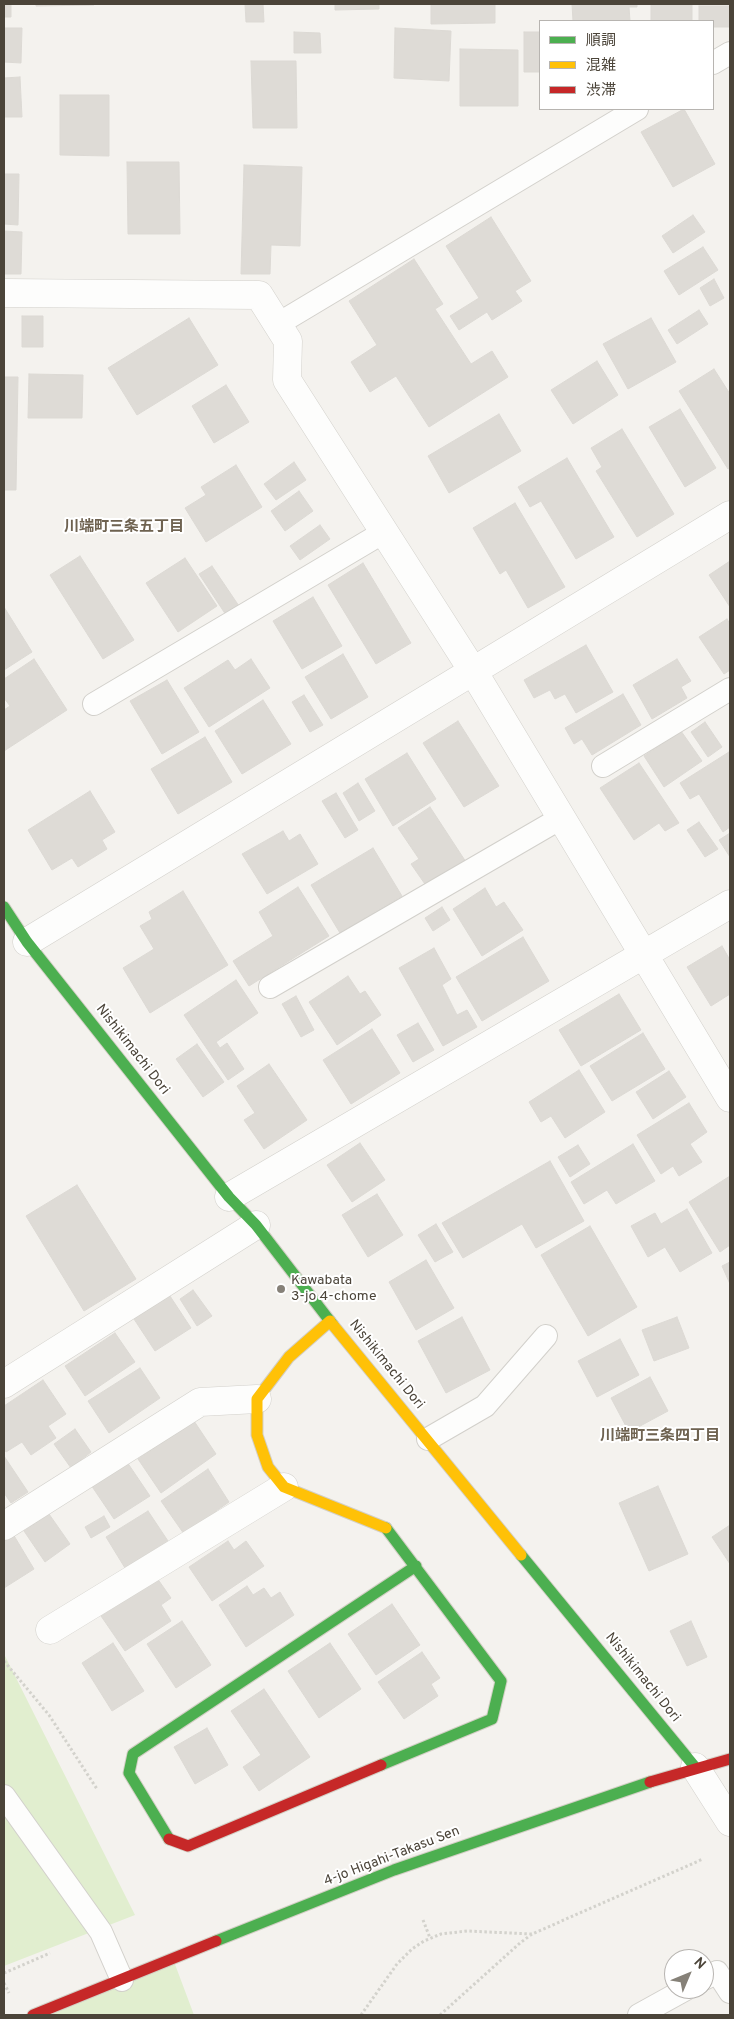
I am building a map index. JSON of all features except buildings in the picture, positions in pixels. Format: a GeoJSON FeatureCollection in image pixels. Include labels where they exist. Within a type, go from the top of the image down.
{"type":"FeatureCollection","features":[{"type":"Feature","properties":{"kind":"street"},"geometry":{"type":"LineString","coordinates":[[4,293],[259,295],[288,341],[287,380],[473,671],[730,1098]]}},
{"type":"Feature","properties":{"kind":"street"},"geometry":{"type":"LineString","coordinates":[[27,942],[730,515]]}},
{"type":"Feature","properties":{"kind":"street"},"geometry":{"type":"LineString","coordinates":[[229,1197],[730,904]]}},
{"type":"Feature","properties":{"kind":"street","name":"Nishikimachi Dori"},"geometry":{"type":"LineString","coordinates":[[4,907],[27,942],[229,1197],[256,1225],[330,1321],[695,1767]]}},
{"type":"Feature","properties":{"kind":"street"},"geometry":{"type":"LineString","coordinates":[[4,1384],[256,1225]]}},
{"type":"Feature","properties":{"kind":"street"},"geometry":{"type":"LineString","coordinates":[[330,1321],[289,1358],[257,1399],[257,1435],[268,1467],[284,1488],[387,1528],[416,1566],[501,1681],[492,1719],[188,1846],[170,1840],[129,1773],[133,1754],[416,1566]]}},
{"type":"Feature","properties":{"kind":"street"},"geometry":{"type":"LineString","coordinates":[[4,1526],[200,1402],[257,1399]]}},
{"type":"Feature","properties":{"kind":"street"},"geometry":{"type":"LineString","coordinates":[[50,1630],[284,1488]]}},
{"type":"Feature","properties":{"kind":"street","name":"4-jo Higahi-Takasu Sen"},"geometry":{"type":"LineString","coordinates":[[34,2015],[394,1870],[695,1767],[730,1759]]}},
{"type":"Feature","properties":{"kind":"street"},"geometry":{"type":"LineString","coordinates":[[695,1767],[730,1822]]}},
{"type":"Feature","properties":{"kind":"lane"},"geometry":{"type":"LineString","coordinates":[[714,62],[730,53]]}},
{"type":"Feature","properties":{"kind":"lane"},"geometry":{"type":"LineString","coordinates":[[278,324],[635,110]]}},
{"type":"Feature","properties":{"kind":"lane"},"geometry":{"type":"LineString","coordinates":[[94,704],[384,532]]}},
{"type":"Feature","properties":{"kind":"lane"},"geometry":{"type":"LineString","coordinates":[[603,766],[730,689]]}},
{"type":"Feature","properties":{"kind":"lane"},"geometry":{"type":"LineString","coordinates":[[270,987],[561,818]]}},
{"type":"Feature","properties":{"kind":"lane"},"geometry":{"type":"LineString","coordinates":[[428,1439],[485,1406],[546,1336]]}},
{"type":"Feature","properties":{"kind":"lane"},"geometry":{"type":"LineString","coordinates":[[4,1796],[101,1932],[122,1980]]}},
{"type":"Feature","properties":{"kind":"lane"},"geometry":{"type":"LineString","coordinates":[[714,1974],[717,1972],[730,1992]]}},
{"type":"Feature","properties":{"kind":"lane"},"geometry":{"type":"LineString","coordinates":[[639,2015],[668,1999]]}},
{"type":"Feature","properties":{"kind":"path"},"geometry":{"type":"LineString","coordinates":[[4,1660],[49,1714],[100,1794]]}},
{"type":"Feature","properties":{"kind":"path"},"geometry":{"type":"LineString","coordinates":[[440,2015],[532,1934],[703,1859]]}},
{"type":"Feature","properties":{"kind":"path"},"geometry":{"type":"LineString","coordinates":[[423,1920],[430,1938]]}},
{"type":"Feature","properties":{"kind":"path"},"geometry":{"type":"LineString","coordinates":[[361,2015],[398,1964],[412,1949],[430,1938],[441,1934],[467,1931],[532,1934]]}},
{"type":"Feature","properties":{"kind":"path"},"geometry":{"type":"LineString","coordinates":[[4,1973],[50,1954]]}},
{"type":"Feature","properties":{"kind":"green space"},"geometry":{"type":"Polygon","coordinates":[[[4,1654],[135,1915],[4,1966],[4,1654]]]}},
{"type":"Feature","properties":{"kind":"green space"},"geometry":{"type":"Polygon","coordinates":[[[173,1959],[194,2015],[42,2015],[173,1959]]]}},
{"type":"Feature","properties":{"kind":"traffic: fast"},"geometry":{"type":"LineString","coordinates":[[4,907],[27,942],[229,1197],[256,1225],[333,1325]]}},
{"type":"Feature","properties":{"kind":"traffic: fast"},"geometry":{"type":"LineString","coordinates":[[381,1765],[492,1719],[501,1681],[386,1528]]}},
{"type":"Feature","properties":{"kind":"traffic: fast"},"geometry":{"type":"LineString","coordinates":[[521,1555],[695,1767]]}},
{"type":"Feature","properties":{"kind":"traffic: fast"},"geometry":{"type":"LineString","coordinates":[[169,1839],[129,1773],[133,1754],[416,1566]]}},
{"type":"Feature","properties":{"kind":"traffic: fast"},"geometry":{"type":"LineString","coordinates":[[216,1941],[394,1870],[650,1782]]}},
{"type":"Feature","properties":{"kind":"traffic: slow"},"geometry":{"type":"LineString","coordinates":[[330,1321],[289,1357],[257,1399],[257,1435],[268,1467],[284,1487],[386,1528]]}},
{"type":"Feature","properties":{"kind":"traffic: slow"},"geometry":{"type":"LineString","coordinates":[[333,1325],[521,1555]]}},
{"type":"Feature","properties":{"kind":"traffic: jam"},"geometry":{"type":"LineString","coordinates":[[650,1782],[730,1759]]}},
{"type":"Feature","properties":{"kind":"traffic: jam"},"geometry":{"type":"LineString","coordinates":[[169,1839],[188,1846],[381,1765]]}},
{"type":"Feature","properties":{"kind":"traffic: jam"},"geometry":{"type":"LineString","coordinates":[[33,2015],[216,1941]]}},
{"type":"Feature","properties":{"kind":"place","name":"Kawabata 3-jo 4-chome"},"geometry":{"type":"Point","coordinates":[281,1289]}},
{"type":"Feature","properties":{"kind":"district","name":"川端町三条五丁目"},"geometry":{"type":"Point","coordinates":[124,528]}},
{"type":"Feature","properties":{"kind":"district","name":"川端町三条四丁目"},"geometry":{"type":"Point","coordinates":[660,1437]}}]}
